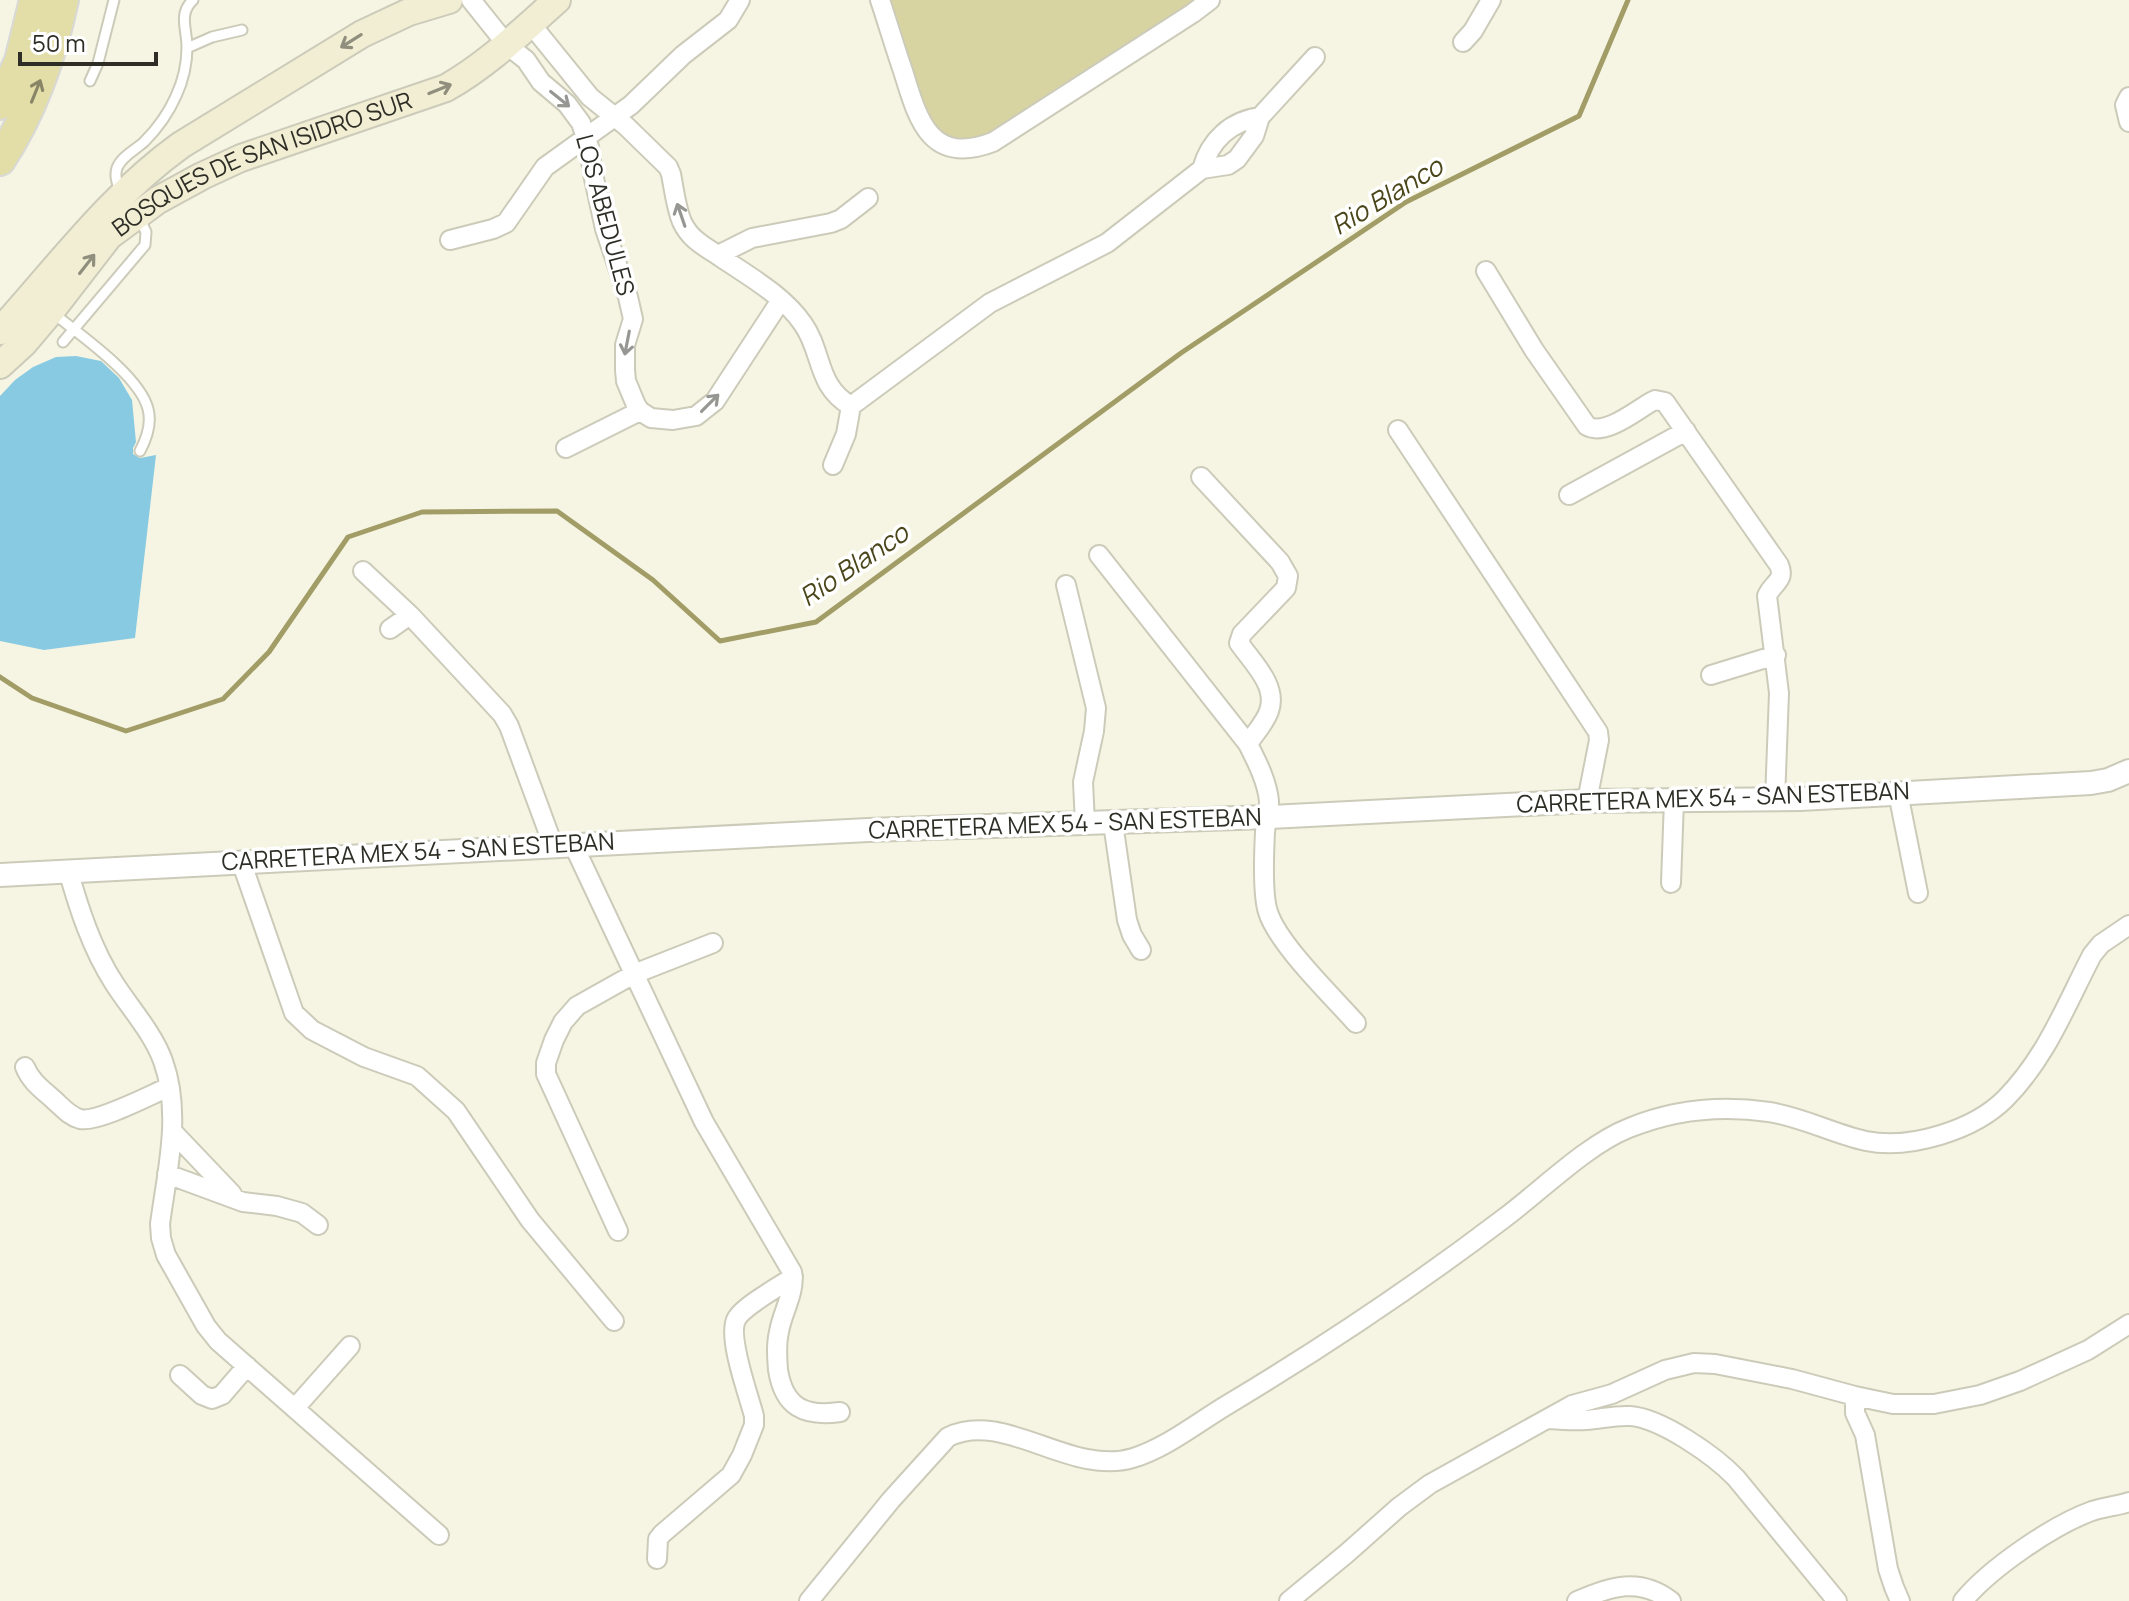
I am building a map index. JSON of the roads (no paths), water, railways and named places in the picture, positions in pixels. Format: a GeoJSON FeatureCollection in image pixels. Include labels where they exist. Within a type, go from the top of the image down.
{"type":"FeatureCollection","features":[{"type":"Feature","properties":{"kind":"main road"},"geometry":{"type":"LineString","coordinates":[[0,104],[20,61],[35,0]]}},
{"type":"Feature","properties":{"kind":"main road"},"geometry":{"type":"LineString","coordinates":[[0,160],[27,113],[45,71],[63,0]]}},
{"type":"Feature","properties":{"kind":"main road","name":"BOSQUES DE SAN ISIDRO SUR"},"geometry":{"type":"LineString","coordinates":[[129,204],[241,158],[446,88],[507,45],[557,0]]}},
{"type":"Feature","properties":{"kind":"main road","name":"BOSQUES DE SAN ISIDRO SUR"},"geometry":{"type":"LineString","coordinates":[[0,331],[42,303],[129,204],[164,157],[362,34],[439,1]]}},
{"type":"Feature","properties":{"kind":"main road"},"geometry":{"type":"LineString","coordinates":[[223,120],[241,158]]}},
{"type":"Feature","properties":{"kind":"main road","name":"BOSQUES DE SAN ISIDRO SUR"},"geometry":{"type":"LineString","coordinates":[[0,365],[23,344],[42,303]]}},
{"type":"Feature","properties":{"kind":"street","name":"LOS ABEDULES"},"geometry":{"type":"LineString","coordinates":[[471,0],[507,45],[526,60],[545,87],[573,110],[581,123],[605,229],[626,287],[633,319],[625,345],[625,370],[626,381],[640,411]]}},
{"type":"Feature","properties":{"kind":"street"},"geometry":{"type":"LineString","coordinates":[[450,240],[506,223],[545,167],[631,105],[683,55],[728,20],[740,0]]}},
{"type":"Feature","properties":{"kind":"street"},"geometry":{"type":"LineString","coordinates":[[880,0],[922,125],[945,146],[963,148],[993,142],[1210,0]]}},
{"type":"Feature","properties":{"kind":"street"},"geometry":{"type":"LineString","coordinates":[[1463,42],[1491,0]]}},
{"type":"Feature","properties":{"kind":"street","name":"LOS ABEDULES"},"geometry":{"type":"LineString","coordinates":[[530,23],[590,97],[668,167],[683,224],[693,239],[794,312],[807,330],[828,385],[851,406]]}},
{"type":"Feature","properties":{"kind":"street"},"geometry":{"type":"LineString","coordinates":[[833,465],[846,434],[851,406],[990,303],[1107,243],[1202,169],[1234,163],[1249,145],[1260,117],[1315,57]]}},
{"type":"Feature","properties":{"kind":"street"},"geometry":{"type":"LineString","coordinates":[[2129,97],[2125,105],[2129,122]]}},
{"type":"Feature","properties":{"kind":"street"},"geometry":{"type":"LineString","coordinates":[[1202,169],[1209,149],[1219,136],[1242,121],[1260,117]]}},
{"type":"Feature","properties":{"kind":"street"},"geometry":{"type":"LineString","coordinates":[[718,255],[752,238],[831,223],[868,198]]}},
{"type":"Feature","properties":{"kind":"street"},"geometry":{"type":"LineString","coordinates":[[1486,271],[1534,350],[1587,426],[1607,428],[1651,402],[1660,400],[1669,406],[1782,570],[1780,580],[1767,596],[1779,693],[1775,800]]}},
{"type":"Feature","properties":{"kind":"street"},"geometry":{"type":"LineString","coordinates":[[566,448],[640,411],[662,420],[685,418],[704,410],[715,401],[781,300]]}},
{"type":"Feature","properties":{"kind":"street"},"geometry":{"type":"LineString","coordinates":[[1398,430],[1598,732],[1587,801]]}},
{"type":"Feature","properties":{"kind":"street"},"geometry":{"type":"LineString","coordinates":[[1569,495],[1686,431]]}},
{"type":"Feature","properties":{"kind":"street"},"geometry":{"type":"LineString","coordinates":[[1201,477],[1280,562],[1288,576],[1286,588],[1242,634],[1239,643],[1267,682],[1272,696],[1269,713],[1248,744]]}},
{"type":"Feature","properties":{"kind":"street"},"geometry":{"type":"LineString","coordinates":[[1099,555],[1248,744],[1267,790],[1265,880],[1268,912],[1293,952],[1356,1023]]}},
{"type":"Feature","properties":{"kind":"street"},"geometry":{"type":"LineString","coordinates":[[363,571],[410,615],[502,714],[509,726],[563,845],[634,974],[704,1122],[789,1267],[793,1277],[792,1288],[777,1342],[783,1391],[791,1403],[800,1409],[815,1413],[840,1412]]}},
{"type":"Feature","properties":{"kind":"street"},"geometry":{"type":"LineString","coordinates":[[1066,585],[1096,708],[1083,782],[1085,824]]}},
{"type":"Feature","properties":{"kind":"street"},"geometry":{"type":"LineString","coordinates":[[390,629],[410,615]]}},
{"type":"Feature","properties":{"kind":"street"},"geometry":{"type":"LineString","coordinates":[[1711,675],[1776,655]]}},
{"type":"Feature","properties":{"kind":"street","name":"CARRETERA MEX 54 - SAN ESTEBAN"},"geometry":{"type":"LineString","coordinates":[[0,875],[914,828],[1268,817],[1587,801],[1775,800],[2091,783],[2129,771]]}},
{"type":"Feature","properties":{"kind":"street"},"geometry":{"type":"LineString","coordinates":[[1898,793],[1918,893]]}},
{"type":"Feature","properties":{"kind":"street"},"geometry":{"type":"LineString","coordinates":[[1671,883],[1674,800]]}},
{"type":"Feature","properties":{"kind":"street"},"geometry":{"type":"LineString","coordinates":[[1113,823],[1127,920],[1141,950]]}},
{"type":"Feature","properties":{"kind":"street"},"geometry":{"type":"LineString","coordinates":[[241,861],[294,1013],[312,1030],[364,1057],[417,1076],[456,1111],[530,1220],[614,1321]]}},
{"type":"Feature","properties":{"kind":"street"},"geometry":{"type":"LineString","coordinates":[[68,870],[100,957],[112,981],[157,1047],[166,1069],[172,1131],[160,1229],[166,1255],[213,1335],[439,1535]]}},
{"type":"Feature","properties":{"kind":"street"},"geometry":{"type":"LineString","coordinates":[[809,1601],[891,1500],[948,1437],[969,1431],[1013,1435],[1064,1454],[1098,1461],[1122,1461],[1153,1450],[1302,1360],[1376,1310],[1502,1220],[1603,1140],[1627,1129],[1696,1110],[1747,1110],[1772,1112],[1868,1141],[1897,1143],[1940,1134],[1970,1123],[1994,1108],[2017,1085],[2050,1041],[2092,955],[2101,944],[2129,925]]}},
{"type":"Feature","properties":{"kind":"street"},"geometry":{"type":"LineString","coordinates":[[618,1231],[545,1068],[554,1040],[577,1006],[634,974],[713,943]]}},
{"type":"Feature","properties":{"kind":"street"},"geometry":{"type":"LineString","coordinates":[[25,1067],[38,1087],[68,1112],[82,1119],[97,1117],[169,1087]]}},
{"type":"Feature","properties":{"kind":"street"},"geometry":{"type":"LineString","coordinates":[[172,1131],[237,1199]]}},
{"type":"Feature","properties":{"kind":"street"},"geometry":{"type":"LineString","coordinates":[[167,1174],[243,1202],[302,1213],[318,1225]]}},
{"type":"Feature","properties":{"kind":"street"},"geometry":{"type":"LineString","coordinates":[[657,1559],[658,1539],[731,1475],[754,1425],[733,1340],[734,1323],[744,1310],[793,1277]]}},
{"type":"Feature","properties":{"kind":"street"},"geometry":{"type":"LineString","coordinates":[[1289,1601],[1430,1484],[1572,1405],[1612,1394],[1665,1370],[1694,1363],[1715,1364],[1893,1404],[1956,1401],[2020,1381],[2075,1357],[2129,1324]]}},
{"type":"Feature","properties":{"kind":"street"},"geometry":{"type":"LineString","coordinates":[[295,1408],[350,1346]]}},
{"type":"Feature","properties":{"kind":"street"},"geometry":{"type":"LineString","coordinates":[[180,1375],[202,1395],[212,1399],[222,1395],[247,1366]]}},
{"type":"Feature","properties":{"kind":"street"},"geometry":{"type":"LineString","coordinates":[[1855,1396],[1855,1413],[1865,1435],[1888,1569],[1900,1601]]}},
{"type":"Feature","properties":{"kind":"street"},"geometry":{"type":"LineString","coordinates":[[1546,1419],[1572,1421],[1636,1417],[1675,1433],[1710,1454],[1736,1478],[1837,1601]]}},
{"type":"Feature","properties":{"kind":"street"},"geometry":{"type":"LineString","coordinates":[[1963,1601],[1996,1569],[2055,1529],[2093,1511],[2129,1502]]}},
{"type":"Feature","properties":{"kind":"street"},"geometry":{"type":"LineString","coordinates":[[1577,1601],[1631,1585],[1655,1590],[1671,1601]]}},
{"type":"Feature","properties":{"kind":"lane"},"geometry":{"type":"LineString","coordinates":[[90,81],[98,63],[114,0]]}},
{"type":"Feature","properties":{"kind":"lane"},"geometry":{"type":"LineString","coordinates":[[63,342],[145,245],[146,232],[115,176],[120,162],[145,141],[175,98],[187,48],[184,15],[193,0]]}},
{"type":"Feature","properties":{"kind":"lane"},"geometry":{"type":"LineString","coordinates":[[187,48],[212,37],[242,30]]}},
{"type":"Feature","properties":{"kind":"lane"},"geometry":{"type":"LineString","coordinates":[[42,303],[103,354],[142,393],[149,410],[150,424],[140,451]]}},
{"type":"Feature","properties":{"kind":"waterway","name":"Rio Blanco"},"geometry":{"type":"LineString","coordinates":[[0,677],[32,698],[126,731],[223,699],[269,652],[348,537],[422,512],[557,511],[653,580],[720,641],[816,622],[1181,353],[1406,202],[1579,116],[1628,0]]}}]}
